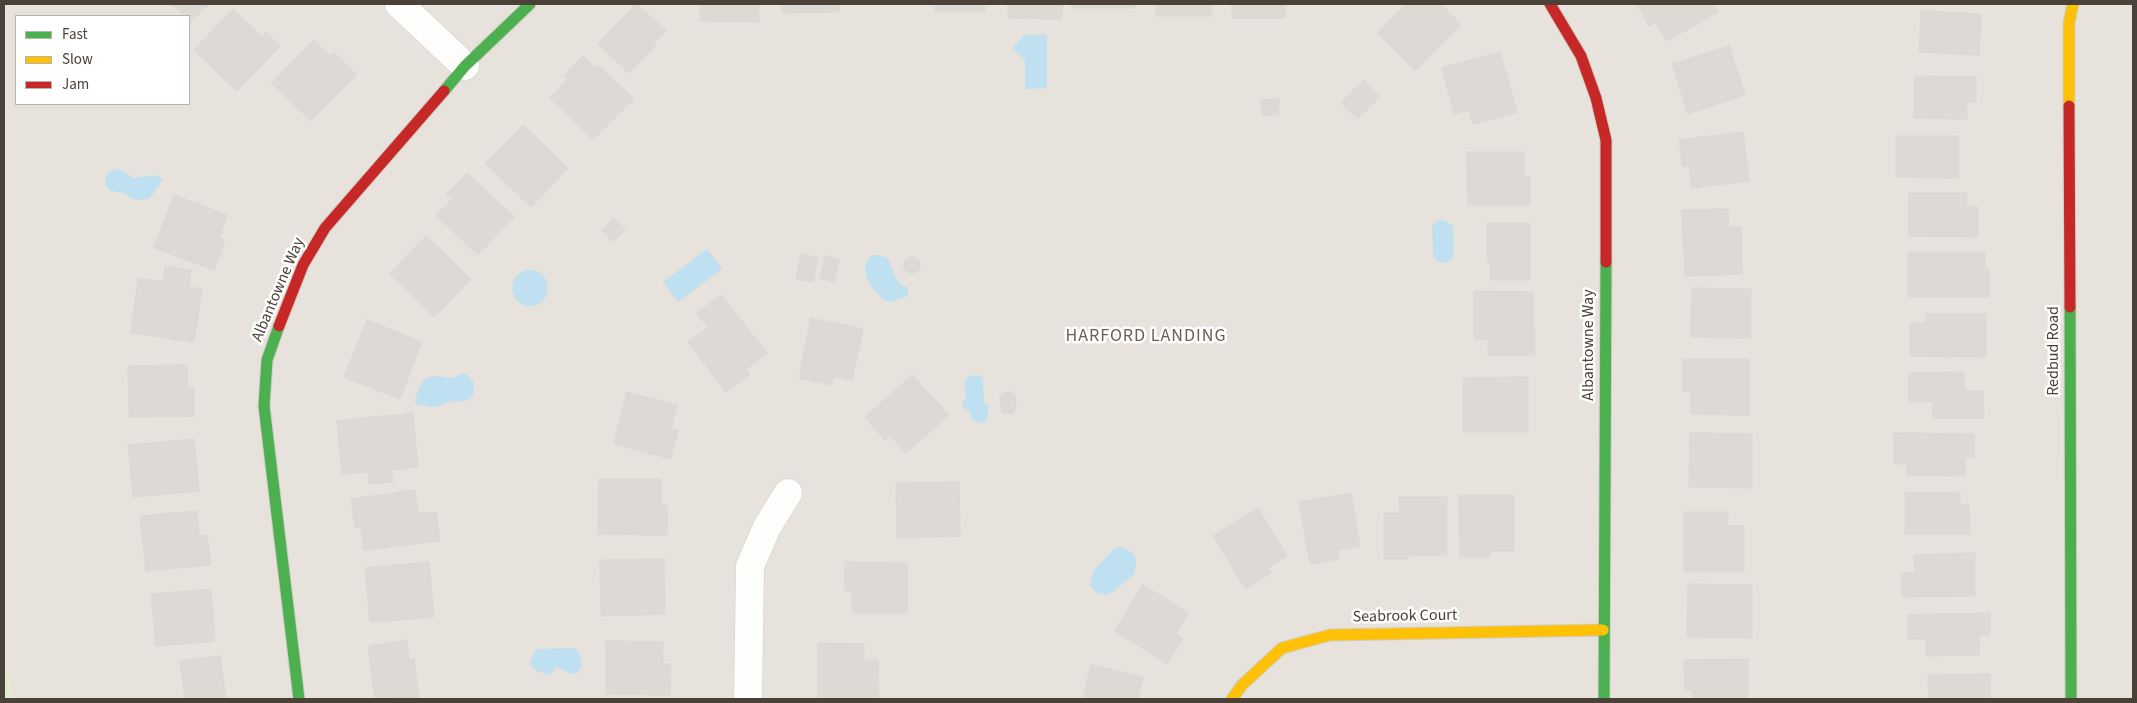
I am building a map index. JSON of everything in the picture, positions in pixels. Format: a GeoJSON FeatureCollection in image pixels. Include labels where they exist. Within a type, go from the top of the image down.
{"type":"FeatureCollection","features":[{"type":"Feature","properties":{"kind":"street"},"geometry":{"type":"LineString","coordinates":[[399,4],[465,66]]}},
{"type":"Feature","properties":{"kind":"street","name":"Albantowne Way"},"geometry":{"type":"LineString","coordinates":[[299,699],[264,406],[267,360],[303,265],[325,228],[465,66],[530,4]]}},
{"type":"Feature","properties":{"kind":"street","name":"Albantowne Way"},"geometry":{"type":"LineString","coordinates":[[1550,4],[1581,56],[1596,98],[1606,140],[1604,699]]}},
{"type":"Feature","properties":{"kind":"street","name":"Redbud Road"},"geometry":{"type":"LineString","coordinates":[[2071,699],[2069,23],[2073,4]]}},
{"type":"Feature","properties":{"kind":"street"},"geometry":{"type":"LineString","coordinates":[[748,699],[750,566],[768,527],[788,493]]}},
{"type":"Feature","properties":{"kind":"street","name":"Seabrook Court"},"geometry":{"type":"LineString","coordinates":[[1232,699],[1242,685],[1282,648],[1330,635],[1603,630]]}},
{"type":"Feature","properties":{"kind":"shaded area","name":"HARFORD LANDING"},"geometry":{"type":"Polygon","coordinates":[[[4,4],[2133,4],[2133,699],[12,699],[4,656],[4,85],[6,72],[4,68],[4,4]]]}},
{"type":"Feature","properties":{"kind":"green space"},"geometry":{"type":"Polygon","coordinates":[[[4,656],[12,699],[4,699],[4,656]]]}},
{"type":"Feature","properties":{"kind":"water"},"geometry":{"type":"Polygon","coordinates":[[[1024,35],[1047,35],[1047,88],[1025,89],[1025,60],[1012,48],[1024,35]]]}},
{"type":"Feature","properties":{"kind":"water"},"geometry":{"type":"Polygon","coordinates":[[[118,169],[134,178],[156,175],[163,180],[149,199],[135,200],[124,193],[110,191],[106,186],[105,179],[108,172],[118,169]]]}},
{"type":"Feature","properties":{"kind":"water"},"geometry":{"type":"Polygon","coordinates":[[[1443,220],[1453,226],[1454,255],[1450,261],[1444,263],[1437,261],[1433,255],[1432,227],[1437,221],[1443,220]]]}},
{"type":"Feature","properties":{"kind":"water"},"geometry":{"type":"Polygon","coordinates":[[[707,249],[722,269],[678,302],[663,282],[707,249]]]}},
{"type":"Feature","properties":{"kind":"water"},"geometry":{"type":"Polygon","coordinates":[[[878,255],[888,258],[895,277],[902,286],[908,287],[908,296],[891,302],[884,300],[871,286],[866,277],[865,266],[870,256],[878,255]]]}},
{"type":"Feature","properties":{"kind":"water"},"geometry":{"type":"Polygon","coordinates":[[[530,270],[542,276],[548,288],[542,300],[530,306],[518,300],[512,288],[518,276],[530,270]]]}},
{"type":"Feature","properties":{"kind":"water"},"geometry":{"type":"Polygon","coordinates":[[[463,373],[473,381],[474,389],[473,396],[466,401],[450,402],[435,407],[418,405],[414,401],[422,382],[428,378],[433,376],[453,378],[463,373]]]}},
{"type":"Feature","properties":{"kind":"water"},"geometry":{"type":"Polygon","coordinates":[[[974,375],[981,376],[983,379],[984,402],[989,406],[986,422],[981,423],[971,418],[970,412],[963,407],[962,402],[966,397],[964,382],[968,377],[974,375]]]}},
{"type":"Feature","properties":{"kind":"water"},"geometry":{"type":"Polygon","coordinates":[[[1121,547],[1134,554],[1136,562],[1134,574],[1113,592],[1106,595],[1097,593],[1090,585],[1094,570],[1115,548],[1121,547]]]}},
{"type":"Feature","properties":{"kind":"water"},"geometry":{"type":"Polygon","coordinates":[[[572,648],[579,651],[581,660],[581,668],[577,673],[570,674],[559,668],[554,669],[552,673],[547,675],[533,669],[530,662],[536,649],[572,648]]]}},
{"type":"Feature","properties":{"kind":"building"},"geometry":{"type":"Polygon","coordinates":[[[172,4],[209,4],[191,22],[190,15],[184,15],[172,4]]]}},
{"type":"Feature","properties":{"kind":"building"},"geometry":{"type":"Polygon","coordinates":[[[636,4],[666,30],[654,43],[656,45],[629,73],[598,44],[636,4]]]}},
{"type":"Feature","properties":{"kind":"building"},"geometry":{"type":"Polygon","coordinates":[[[700,4],[759,4],[759,22],[700,21],[700,4]]]}},
{"type":"Feature","properties":{"kind":"building"},"geometry":{"type":"Polygon","coordinates":[[[782,4],[839,4],[839,12],[782,13],[782,4]]]}},
{"type":"Feature","properties":{"kind":"building"},"geometry":{"type":"Polygon","coordinates":[[[935,4],[985,4],[985,12],[935,12],[935,4]]]}},
{"type":"Feature","properties":{"kind":"building"},"geometry":{"type":"Polygon","coordinates":[[[1008,4],[1062,4],[1062,19],[1008,18],[1008,4]]]}},
{"type":"Feature","properties":{"kind":"building"},"geometry":{"type":"Polygon","coordinates":[[[1072,4],[1135,4],[1135,8],[1072,8],[1072,4]]]}},
{"type":"Feature","properties":{"kind":"building"},"geometry":{"type":"Polygon","coordinates":[[[1156,4],[1211,4],[1211,16],[1156,16],[1156,4]]]}},
{"type":"Feature","properties":{"kind":"building"},"geometry":{"type":"Polygon","coordinates":[[[1232,4],[1285,4],[1285,18],[1232,18],[1232,4]]]}},
{"type":"Feature","properties":{"kind":"building"},"geometry":{"type":"Polygon","coordinates":[[[1406,4],[1440,4],[1461,24],[1415,71],[1377,33],[1406,4]]]}},
{"type":"Feature","properties":{"kind":"building"},"geometry":{"type":"Polygon","coordinates":[[[1637,4],[1713,4],[1718,12],[1667,41],[1656,22],[1649,26],[1637,4]]]}},
{"type":"Feature","properties":{"kind":"building"},"geometry":{"type":"Polygon","coordinates":[[[233,9],[262,37],[266,32],[280,46],[237,91],[194,50],[233,9]]]}},
{"type":"Feature","properties":{"kind":"building"},"geometry":{"type":"Polygon","coordinates":[[[1921,11],[1981,14],[1979,55],[1919,52],[1921,11]]]}},
{"type":"Feature","properties":{"kind":"building"},"geometry":{"type":"Polygon","coordinates":[[[314,40],[330,56],[334,52],[357,75],[311,121],[271,83],[314,40]]]}},
{"type":"Feature","properties":{"kind":"building"},"geometry":{"type":"Polygon","coordinates":[[[1729,46],[1745,95],[1688,114],[1672,64],[1729,46]]]}},
{"type":"Feature","properties":{"kind":"building"},"geometry":{"type":"Polygon","coordinates":[[[1500,52],[1517,112],[1473,124],[1469,110],[1454,114],[1442,68],[1500,52]]]}},
{"type":"Feature","properties":{"kind":"building"},"geometry":{"type":"Polygon","coordinates":[[[583,56],[595,68],[598,65],[634,99],[593,140],[550,98],[568,79],[564,76],[583,56]]]}},
{"type":"Feature","properties":{"kind":"building"},"geometry":{"type":"Polygon","coordinates":[[[1915,76],[1976,77],[1976,102],[1967,102],[1967,119],[1914,118],[1915,76]]]}},
{"type":"Feature","properties":{"kind":"building"},"geometry":{"type":"Polygon","coordinates":[[[1363,80],[1380,96],[1358,119],[1341,103],[1363,80]]]}},
{"type":"Feature","properties":{"kind":"building"},"geometry":{"type":"Polygon","coordinates":[[[1279,99],[1279,115],[1262,115],[1261,100],[1279,99]]]}},
{"type":"Feature","properties":{"kind":"building"},"geometry":{"type":"Polygon","coordinates":[[[523,125],[568,168],[531,207],[485,163],[523,125]]]}},
{"type":"Feature","properties":{"kind":"building"},"geometry":{"type":"Polygon","coordinates":[[[1743,132],[1749,181],[1692,188],[1689,165],[1683,167],[1679,140],[1743,132]]]}},
{"type":"Feature","properties":{"kind":"building"},"geometry":{"type":"Polygon","coordinates":[[[1896,136],[1959,136],[1959,178],[1896,177],[1896,136]]]}},
{"type":"Feature","properties":{"kind":"building"},"geometry":{"type":"Polygon","coordinates":[[[1467,152],[1524,152],[1524,176],[1530,176],[1530,205],[1468,205],[1467,152]]]}},
{"type":"Feature","properties":{"kind":"building"},"geometry":{"type":"Polygon","coordinates":[[[467,173],[514,217],[478,255],[436,215],[452,199],[446,194],[467,173]]]}},
{"type":"Feature","properties":{"kind":"building"},"geometry":{"type":"Polygon","coordinates":[[[1909,193],[1967,193],[1966,206],[1978,207],[1978,237],[1909,236],[1909,193]]]}},
{"type":"Feature","properties":{"kind":"building"},"geometry":{"type":"Polygon","coordinates":[[[174,195],[227,215],[219,238],[225,240],[214,270],[154,248],[174,195]]]}},
{"type":"Feature","properties":{"kind":"building"},"geometry":{"type":"Polygon","coordinates":[[[1728,209],[1729,227],[1741,227],[1742,274],[1685,276],[1682,210],[1728,209]]]}},
{"type":"Feature","properties":{"kind":"building"},"geometry":{"type":"Polygon","coordinates":[[[614,218],[625,229],[613,242],[602,231],[614,218]]]}},
{"type":"Feature","properties":{"kind":"building"},"geometry":{"type":"Polygon","coordinates":[[[1487,223],[1530,223],[1530,280],[1491,280],[1490,262],[1487,262],[1487,223]]]}},
{"type":"Feature","properties":{"kind":"building"},"geometry":{"type":"Polygon","coordinates":[[[426,236],[471,279],[434,317],[390,274],[426,236]]]}},
{"type":"Feature","properties":{"kind":"building"},"geometry":{"type":"Polygon","coordinates":[[[1908,252],[1985,252],[1985,270],[1989,269],[1989,297],[1908,297],[1908,252]]]}},
{"type":"Feature","properties":{"kind":"building"},"geometry":{"type":"Polygon","coordinates":[[[801,254],[818,258],[813,282],[796,279],[801,254]]]}},
{"type":"Feature","properties":{"kind":"building"},"geometry":{"type":"Polygon","coordinates":[[[825,256],[839,260],[834,282],[820,278],[825,256]]]}},
{"type":"Feature","properties":{"kind":"building"},"geometry":{"type":"Polygon","coordinates":[[[909,257],[915,257],[920,262],[918,271],[909,273],[904,268],[904,262],[909,257]]]}},
{"type":"Feature","properties":{"kind":"building"},"geometry":{"type":"Polygon","coordinates":[[[165,266],[191,270],[189,287],[202,289],[194,342],[131,333],[138,278],[163,282],[165,266]]]}},
{"type":"Feature","properties":{"kind":"building"},"geometry":{"type":"Polygon","coordinates":[[[1692,288],[1751,289],[1751,338],[1691,337],[1692,288]]]}},
{"type":"Feature","properties":{"kind":"building"},"geometry":{"type":"Polygon","coordinates":[[[1474,291],[1533,292],[1535,355],[1488,355],[1488,339],[1474,339],[1474,291]]]}},
{"type":"Feature","properties":{"kind":"building"},"geometry":{"type":"Polygon","coordinates":[[[721,295],[767,353],[746,369],[750,374],[726,392],[688,342],[708,328],[697,313],[721,295]]]}},
{"type":"Feature","properties":{"kind":"building"},"geometry":{"type":"Polygon","coordinates":[[[1926,314],[1986,314],[1986,357],[1910,356],[1910,323],[1926,323],[1926,314]]]}},
{"type":"Feature","properties":{"kind":"building"},"geometry":{"type":"Polygon","coordinates":[[[811,318],[863,329],[852,380],[833,377],[832,385],[799,378],[811,318]]]}},
{"type":"Feature","properties":{"kind":"building"},"geometry":{"type":"Polygon","coordinates":[[[367,320],[422,342],[400,399],[344,377],[367,320]]]}},
{"type":"Feature","properties":{"kind":"building"},"geometry":{"type":"Polygon","coordinates":[[[1683,359],[1749,359],[1749,415],[1691,414],[1691,391],[1683,391],[1683,359]]]}},
{"type":"Feature","properties":{"kind":"building"},"geometry":{"type":"Polygon","coordinates":[[[187,365],[188,387],[194,387],[194,416],[129,417],[128,366],[187,365]]]}},
{"type":"Feature","properties":{"kind":"building"},"geometry":{"type":"Polygon","coordinates":[[[1964,372],[1964,391],[1983,391],[1984,418],[1933,418],[1933,401],[1909,402],[1909,373],[1964,372]]]}},
{"type":"Feature","properties":{"kind":"building"},"geometry":{"type":"Polygon","coordinates":[[[912,375],[949,415],[906,453],[890,435],[885,440],[865,417],[912,375]]]}},
{"type":"Feature","properties":{"kind":"building"},"geometry":{"type":"Polygon","coordinates":[[[1528,377],[1528,432],[1463,432],[1463,378],[1528,377]]]}},
{"type":"Feature","properties":{"kind":"building"},"geometry":{"type":"Polygon","coordinates":[[[627,392],[677,405],[671,429],[678,430],[671,459],[614,444],[627,392]]]}},
{"type":"Feature","properties":{"kind":"building"},"geometry":{"type":"Polygon","coordinates":[[[1011,392],[1015,396],[1016,408],[1013,413],[1007,414],[1002,412],[1000,396],[1011,392]]]}},
{"type":"Feature","properties":{"kind":"building"},"geometry":{"type":"Polygon","coordinates":[[[413,413],[418,467],[391,470],[393,482],[369,484],[368,472],[342,474],[337,421],[413,413]]]}},
{"type":"Feature","properties":{"kind":"building"},"geometry":{"type":"Polygon","coordinates":[[[1690,433],[1752,434],[1752,488],[1689,487],[1690,433]]]}},
{"type":"Feature","properties":{"kind":"building"},"geometry":{"type":"Polygon","coordinates":[[[1894,433],[1974,434],[1974,458],[1965,457],[1965,476],[1907,475],[1907,464],[1894,464],[1894,433]]]}},
{"type":"Feature","properties":{"kind":"building"},"geometry":{"type":"Polygon","coordinates":[[[194,439],[199,491],[133,497],[128,445],[194,439]]]}},
{"type":"Feature","properties":{"kind":"building"},"geometry":{"type":"Polygon","coordinates":[[[599,479],[661,479],[661,505],[667,506],[667,535],[598,534],[599,479]]]}},
{"type":"Feature","properties":{"kind":"building"},"geometry":{"type":"Polygon","coordinates":[[[959,482],[960,536],[897,538],[896,483],[959,482]]]}},
{"type":"Feature","properties":{"kind":"building"},"geometry":{"type":"Polygon","coordinates":[[[415,490],[418,514],[436,512],[440,541],[364,550],[361,527],[355,528],[351,499],[415,490]]]}},
{"type":"Feature","properties":{"kind":"building"},"geometry":{"type":"Polygon","coordinates":[[[1960,492],[1960,504],[1969,504],[1970,534],[1905,534],[1905,493],[1960,492]]]}},
{"type":"Feature","properties":{"kind":"building"},"geometry":{"type":"Polygon","coordinates":[[[1351,493],[1360,546],[1337,550],[1339,559],[1310,564],[1299,502],[1351,493]]]}},
{"type":"Feature","properties":{"kind":"building"},"geometry":{"type":"Polygon","coordinates":[[[1459,495],[1514,495],[1514,551],[1490,551],[1490,557],[1460,557],[1459,495]]]}},
{"type":"Feature","properties":{"kind":"building"},"geometry":{"type":"Polygon","coordinates":[[[1399,497],[1447,497],[1447,555],[1408,555],[1408,559],[1384,559],[1384,513],[1400,513],[1399,497]]]}},
{"type":"Feature","properties":{"kind":"building"},"geometry":{"type":"Polygon","coordinates":[[[1258,508],[1287,556],[1267,568],[1271,573],[1246,589],[1213,536],[1258,508]]]}},
{"type":"Feature","properties":{"kind":"building"},"geometry":{"type":"Polygon","coordinates":[[[197,511],[199,536],[207,535],[211,565],[146,571],[140,516],[197,511]]]}},
{"type":"Feature","properties":{"kind":"building"},"geometry":{"type":"Polygon","coordinates":[[[1684,512],[1728,512],[1727,526],[1744,526],[1744,572],[1684,572],[1684,512]]]}},
{"type":"Feature","properties":{"kind":"building"},"geometry":{"type":"Polygon","coordinates":[[[1975,553],[1975,596],[1902,597],[1901,573],[1915,572],[1914,555],[1975,553]]]}},
{"type":"Feature","properties":{"kind":"building"},"geometry":{"type":"Polygon","coordinates":[[[664,559],[665,614],[601,616],[600,560],[664,559]]]}},
{"type":"Feature","properties":{"kind":"building"},"geometry":{"type":"Polygon","coordinates":[[[429,562],[434,617],[370,622],[365,568],[429,562]]]}},
{"type":"Feature","properties":{"kind":"building"},"geometry":{"type":"Polygon","coordinates":[[[845,562],[907,563],[907,613],[852,613],[852,591],[845,591],[845,562]]]}},
{"type":"Feature","properties":{"kind":"building"},"geometry":{"type":"Polygon","coordinates":[[[1688,584],[1752,585],[1752,638],[1687,637],[1688,584]]]}},
{"type":"Feature","properties":{"kind":"building"},"geometry":{"type":"Polygon","coordinates":[[[1143,585],[1189,613],[1176,634],[1183,639],[1167,664],[1115,631],[1143,585]]]}},
{"type":"Feature","properties":{"kind":"building"},"geometry":{"type":"Polygon","coordinates":[[[211,589],[215,641],[156,646],[151,594],[211,589]]]}},
{"type":"Feature","properties":{"kind":"building"},"geometry":{"type":"Polygon","coordinates":[[[1990,613],[1990,635],[1979,635],[1979,655],[1926,656],[1926,639],[1908,639],[1908,615],[1990,613]]]}},
{"type":"Feature","properties":{"kind":"building"},"geometry":{"type":"Polygon","coordinates":[[[407,640],[409,659],[414,659],[419,698],[375,699],[368,646],[407,640]]]}},
{"type":"Feature","properties":{"kind":"building"},"geometry":{"type":"Polygon","coordinates":[[[606,641],[663,642],[663,664],[671,664],[670,695],[606,694],[606,641]]]}},
{"type":"Feature","properties":{"kind":"building"},"geometry":{"type":"Polygon","coordinates":[[[818,643],[864,644],[864,660],[878,660],[879,699],[818,699],[818,643]]]}},
{"type":"Feature","properties":{"kind":"building"},"geometry":{"type":"Polygon","coordinates":[[[220,656],[226,699],[185,699],[180,661],[220,656]]]}},
{"type":"Feature","properties":{"kind":"building"},"geometry":{"type":"Polygon","coordinates":[[[1748,659],[1748,699],[1692,699],[1692,689],[1685,690],[1684,660],[1748,659]]]}},
{"type":"Feature","properties":{"kind":"building"},"geometry":{"type":"Polygon","coordinates":[[[1091,665],[1143,677],[1138,699],[1083,699],[1091,665]]]}},
{"type":"Feature","properties":{"kind":"building"},"geometry":{"type":"Polygon","coordinates":[[[1990,674],[1990,699],[1929,699],[1928,675],[1990,674]]]}},
{"type":"Feature","properties":{"kind":"traffic: fast"},"geometry":{"type":"LineString","coordinates":[[444,91],[465,66],[530,4]]}},
{"type":"Feature","properties":{"kind":"traffic: fast"},"geometry":{"type":"LineString","coordinates":[[1604,699],[1606,262]]}},
{"type":"Feature","properties":{"kind":"traffic: fast"},"geometry":{"type":"LineString","coordinates":[[2070,307],[2071,699]]}},
{"type":"Feature","properties":{"kind":"traffic: fast"},"geometry":{"type":"LineString","coordinates":[[279,326],[267,360],[264,406],[299,699]]}},
{"type":"Feature","properties":{"kind":"traffic: slow"},"geometry":{"type":"LineString","coordinates":[[2069,106],[2069,23],[2073,4]]}},
{"type":"Feature","properties":{"kind":"traffic: slow"},"geometry":{"type":"LineString","coordinates":[[1232,699],[1242,685],[1282,648],[1330,635],[1603,630]]}},
{"type":"Feature","properties":{"kind":"traffic: jam"},"geometry":{"type":"LineString","coordinates":[[1550,4],[1581,56],[1596,98],[1606,140],[1606,262]]}},
{"type":"Feature","properties":{"kind":"traffic: jam"},"geometry":{"type":"LineString","coordinates":[[279,326],[303,265],[325,228],[444,91]]}},
{"type":"Feature","properties":{"kind":"traffic: jam"},"geometry":{"type":"LineString","coordinates":[[2069,106],[2070,307]]}},
{"type":"Feature","properties":{"kind":"district","name":"HARFORD LANDING"},"geometry":{"type":"Point","coordinates":[1146,337]}}]}
